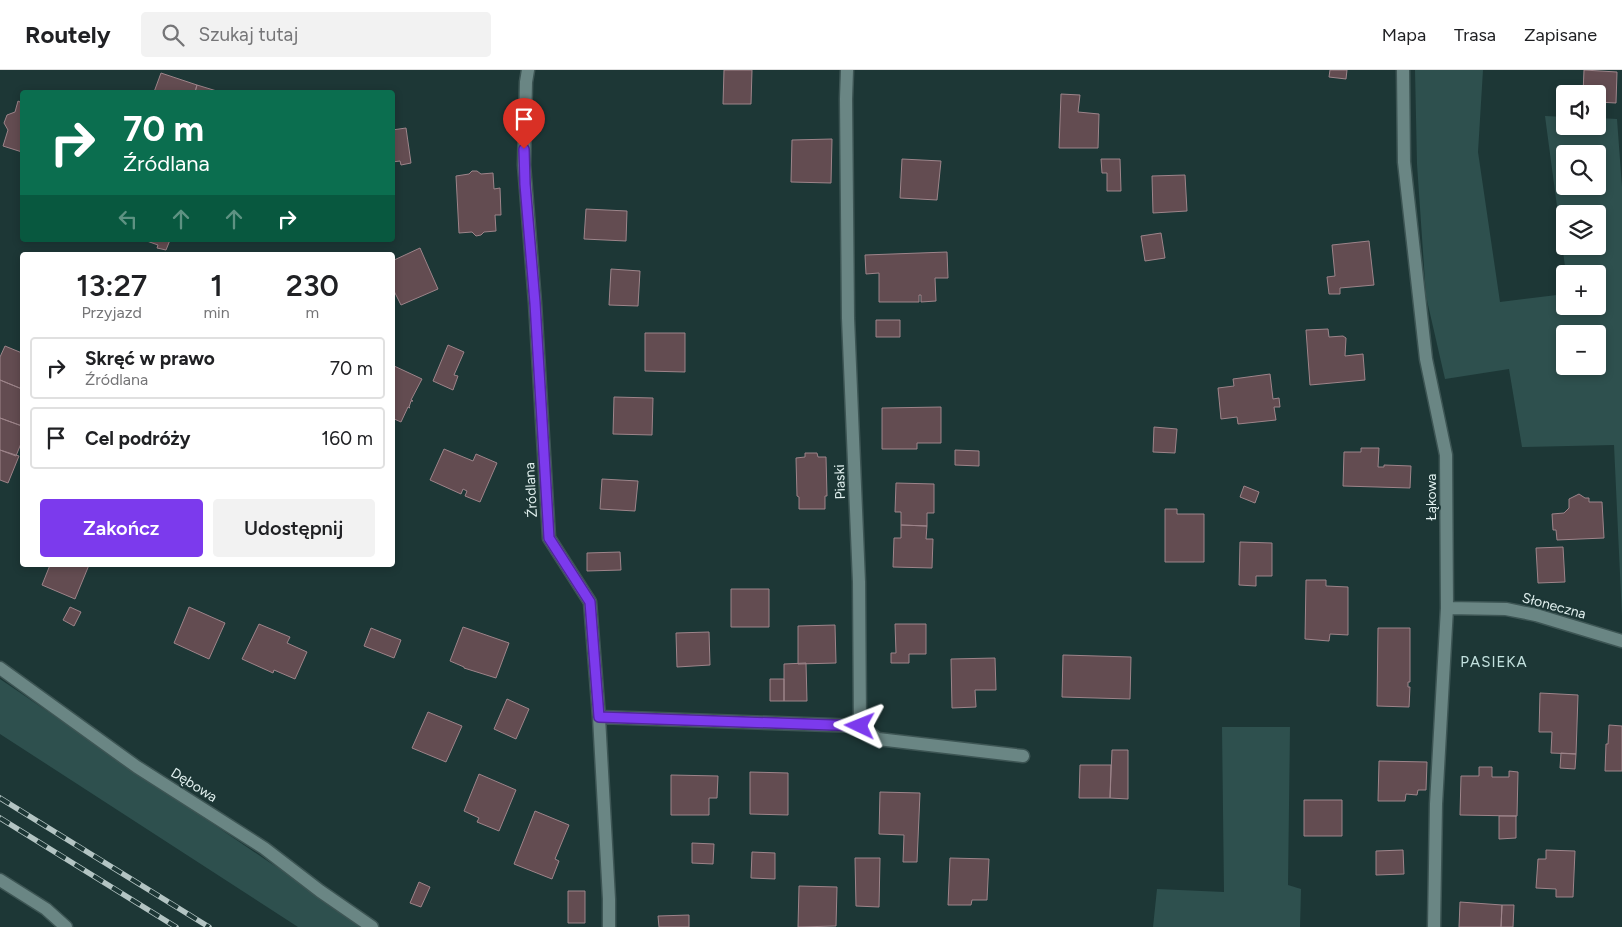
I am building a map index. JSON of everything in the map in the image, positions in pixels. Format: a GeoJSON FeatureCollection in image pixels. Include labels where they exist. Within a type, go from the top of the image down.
{"type":"FeatureCollection","features":[{"type":"Feature","properties":{"kind":"street","name":"Źródlana"},"geometry":{"type":"LineString","coordinates":[[528,70],[524,165],[535,303],[549,538],[590,602],[599,717],[609,927]]}},
{"type":"Feature","properties":{"kind":"street","name":"Piaski"},"geometry":{"type":"LineString","coordinates":[[847,70],[848,318],[859,582],[860,726]]}},
{"type":"Feature","properties":{"kind":"street","name":"Łąkowa"},"geometry":{"type":"LineString","coordinates":[[1403,70],[1404,162],[1426,359],[1446,455],[1447,608],[1436,804],[1434,927]]}},
{"type":"Feature","properties":{"kind":"street","name":"Słoneczna"},"geometry":{"type":"LineString","coordinates":[[1447,608],[1506,609],[1536,615],[1622,641]]}},
{"type":"Feature","properties":{"kind":"street","name":"Dębowa"},"geometry":{"type":"LineString","coordinates":[[0,668],[136,766],[264,848],[320,891],[372,927]]}},
{"type":"Feature","properties":{"kind":"street"},"geometry":{"type":"LineString","coordinates":[[599,717],[860,726],[878,739],[1023,756]]}},
{"type":"Feature","properties":{"kind":"street"},"geometry":{"type":"LineString","coordinates":[[0,880],[46,908],[66,927]]}},
{"type":"Feature","properties":{"kind":"green space"},"geometry":{"type":"Polygon","coordinates":[[[1415,70],[1483,70],[1478,152],[1500,302],[1556,295],[1556,315],[1606,315],[1606,265],[1565,265],[1563,255],[1606,255],[1606,205],[1557,205],[1545,116],[1556,117],[1556,135],[1606,135],[1606,118],[1617,119],[1622,187],[1622,617],[1614,445],[1522,447],[1509,369],[1445,379],[1426,296],[1417,164],[1415,70]]]}},
{"type":"Feature","properties":{"kind":"green space"},"geometry":{"type":"Polygon","coordinates":[[[0,679],[269,862],[370,927],[298,927],[0,734],[0,679]]]}},
{"type":"Feature","properties":{"kind":"green space"},"geometry":{"type":"Polygon","coordinates":[[[1222,727],[1290,727],[1288,885],[1301,889],[1300,927],[1153,927],[1157,889],[1224,892],[1222,727]]]}},
{"type":"Feature","properties":{"kind":"building"},"geometry":{"type":"Polygon","coordinates":[[[724,70],[752,70],[751,104],[723,104],[724,70]]]}},
{"type":"Feature","properties":{"kind":"building"},"geometry":{"type":"Polygon","coordinates":[[[1330,70],[1347,70],[1346,79],[1329,77],[1330,70]]]}},
{"type":"Feature","properties":{"kind":"building"},"geometry":{"type":"Polygon","coordinates":[[[1584,70],[1617,72],[1616,103],[1606,102],[1606,85],[1583,85],[1584,70]]]}},
{"type":"Feature","properties":{"kind":"building"},"geometry":{"type":"Polygon","coordinates":[[[161,73],[197,85],[196,90],[155,90],[161,73]]]}},
{"type":"Feature","properties":{"kind":"building"},"geometry":{"type":"Polygon","coordinates":[[[197,85],[213,90],[196,90],[197,85]]]}},
{"type":"Feature","properties":{"kind":"building"},"geometry":{"type":"Polygon","coordinates":[[[1061,94],[1080,95],[1078,112],[1099,114],[1098,148],[1059,148],[1061,94]]]}},
{"type":"Feature","properties":{"kind":"building"},"geometry":{"type":"Polygon","coordinates":[[[18,101],[20,102],[20,151],[3,146],[8,130],[4,123],[7,115],[15,112],[18,101]]]}},
{"type":"Feature","properties":{"kind":"building"},"geometry":{"type":"Polygon","coordinates":[[[406,128],[411,163],[401,165],[400,161],[395,162],[395,130],[406,128]]]}},
{"type":"Feature","properties":{"kind":"building"},"geometry":{"type":"Polygon","coordinates":[[[832,139],[831,183],[791,182],[792,140],[832,139]]]}},
{"type":"Feature","properties":{"kind":"building"},"geometry":{"type":"Polygon","coordinates":[[[902,159],[941,161],[937,200],[900,198],[902,159]]]}},
{"type":"Feature","properties":{"kind":"building"},"geometry":{"type":"Polygon","coordinates":[[[1101,159],[1120,159],[1121,191],[1107,191],[1107,173],[1102,173],[1101,159]]]}},
{"type":"Feature","properties":{"kind":"building"},"geometry":{"type":"Polygon","coordinates":[[[472,171],[477,171],[481,174],[493,173],[494,189],[500,188],[501,215],[495,215],[496,231],[484,232],[476,236],[472,232],[459,233],[456,176],[469,174],[472,171]]]}},
{"type":"Feature","properties":{"kind":"building"},"geometry":{"type":"Polygon","coordinates":[[[1185,175],[1187,211],[1153,213],[1152,176],[1185,175]]]}},
{"type":"Feature","properties":{"kind":"building"},"geometry":{"type":"Polygon","coordinates":[[[586,209],[627,211],[626,241],[584,239],[586,209]]]}},
{"type":"Feature","properties":{"kind":"building"},"geometry":{"type":"Polygon","coordinates":[[[1161,233],[1165,258],[1145,261],[1141,236],[1161,233]]]}},
{"type":"Feature","properties":{"kind":"building"},"geometry":{"type":"Polygon","coordinates":[[[1369,241],[1374,285],[1340,288],[1340,294],[1329,294],[1327,277],[1335,276],[1332,245],[1369,241]]]}},
{"type":"Feature","properties":{"kind":"building"},"geometry":{"type":"Polygon","coordinates":[[[150,242],[169,242],[166,250],[157,248],[158,245],[150,242]]]}},
{"type":"Feature","properties":{"kind":"building"},"geometry":{"type":"Polygon","coordinates":[[[420,248],[438,289],[401,305],[395,293],[395,260],[420,248]]]}},
{"type":"Feature","properties":{"kind":"building"},"geometry":{"type":"Polygon","coordinates":[[[947,252],[948,278],[935,278],[936,301],[921,302],[921,295],[919,295],[919,302],[879,302],[879,273],[866,274],[865,255],[947,252]]]}},
{"type":"Feature","properties":{"kind":"building"},"geometry":{"type":"Polygon","coordinates":[[[611,269],[640,271],[638,306],[609,305],[611,269]]]}},
{"type":"Feature","properties":{"kind":"building"},"geometry":{"type":"Polygon","coordinates":[[[876,320],[900,320],[900,337],[876,337],[876,320]]]}},
{"type":"Feature","properties":{"kind":"building"},"geometry":{"type":"Polygon","coordinates":[[[1328,329],[1329,337],[1343,336],[1346,338],[1345,356],[1363,354],[1365,380],[1310,385],[1306,330],[1328,329]]]}},
{"type":"Feature","properties":{"kind":"building"},"geometry":{"type":"Polygon","coordinates":[[[645,333],[685,333],[685,372],[645,371],[645,333]]]}},
{"type":"Feature","properties":{"kind":"building"},"geometry":{"type":"Polygon","coordinates":[[[448,345],[464,352],[454,375],[458,376],[453,390],[433,381],[448,345]]]}},
{"type":"Feature","properties":{"kind":"building"},"geometry":{"type":"Polygon","coordinates":[[[5,346],[20,352],[20,388],[0,380],[0,357],[5,346]]]}},
{"type":"Feature","properties":{"kind":"building"},"geometry":{"type":"Polygon","coordinates":[[[395,366],[422,379],[411,400],[413,401],[411,401],[410,408],[408,407],[401,422],[395,419],[395,366]]]}},
{"type":"Feature","properties":{"kind":"building"},"geometry":{"type":"Polygon","coordinates":[[[1270,374],[1273,399],[1279,398],[1280,407],[1274,407],[1276,420],[1238,424],[1237,417],[1221,419],[1218,388],[1234,386],[1233,379],[1270,374]]]}},
{"type":"Feature","properties":{"kind":"building"},"geometry":{"type":"Polygon","coordinates":[[[0,380],[20,388],[20,425],[0,418],[0,380]]]}},
{"type":"Feature","properties":{"kind":"building"},"geometry":{"type":"Polygon","coordinates":[[[614,397],[653,398],[652,435],[613,434],[614,397]]]}},
{"type":"Feature","properties":{"kind":"building"},"geometry":{"type":"Polygon","coordinates":[[[941,407],[941,443],[917,443],[917,449],[882,449],[882,408],[941,407]]]}},
{"type":"Feature","properties":{"kind":"building"},"geometry":{"type":"Polygon","coordinates":[[[0,418],[20,425],[20,446],[16,456],[0,450],[0,418]]]}},
{"type":"Feature","properties":{"kind":"building"},"geometry":{"type":"Polygon","coordinates":[[[1154,427],[1177,429],[1175,453],[1153,452],[1154,427]]]}},
{"type":"Feature","properties":{"kind":"building"},"geometry":{"type":"Polygon","coordinates":[[[1361,448],[1379,448],[1378,467],[1384,467],[1384,465],[1411,466],[1410,488],[1343,486],[1344,452],[1361,452],[1361,448]]]}},
{"type":"Feature","properties":{"kind":"building"},"geometry":{"type":"Polygon","coordinates":[[[444,449],[473,461],[476,454],[497,463],[480,502],[465,496],[467,491],[463,489],[461,494],[430,480],[444,449]]]}},
{"type":"Feature","properties":{"kind":"building"},"geometry":{"type":"Polygon","coordinates":[[[0,450],[19,456],[8,483],[0,480],[0,450]]]}},
{"type":"Feature","properties":{"kind":"building"},"geometry":{"type":"Polygon","coordinates":[[[955,450],[979,451],[979,466],[955,465],[955,450]]]}},
{"type":"Feature","properties":{"kind":"building"},"geometry":{"type":"Polygon","coordinates":[[[805,453],[817,453],[818,457],[826,457],[827,496],[825,496],[825,509],[799,509],[796,458],[805,457],[805,453]]]}},
{"type":"Feature","properties":{"kind":"building"},"geometry":{"type":"Polygon","coordinates":[[[602,479],[638,481],[635,511],[600,509],[602,479]]]}},
{"type":"Feature","properties":{"kind":"building"},"geometry":{"type":"Polygon","coordinates":[[[896,483],[934,484],[934,513],[927,513],[927,526],[901,525],[901,512],[895,512],[896,483]]]}},
{"type":"Feature","properties":{"kind":"building"},"geometry":{"type":"Polygon","coordinates":[[[1244,486],[1259,492],[1255,503],[1240,497],[1244,486]]]}},
{"type":"Feature","properties":{"kind":"building"},"geometry":{"type":"Polygon","coordinates":[[[1579,494],[1589,498],[1589,502],[1602,502],[1604,538],[1557,540],[1556,530],[1553,530],[1552,514],[1564,513],[1569,508],[1569,499],[1579,494]]]}},
{"type":"Feature","properties":{"kind":"building"},"geometry":{"type":"Polygon","coordinates":[[[1165,509],[1177,509],[1177,514],[1204,514],[1204,562],[1165,562],[1165,509]]]}},
{"type":"Feature","properties":{"kind":"building"},"geometry":{"type":"Polygon","coordinates":[[[901,525],[927,526],[926,539],[933,539],[932,568],[893,567],[894,538],[901,538],[901,525]]]}},
{"type":"Feature","properties":{"kind":"building"},"geometry":{"type":"Polygon","coordinates":[[[1240,542],[1272,543],[1272,576],[1256,576],[1256,586],[1239,585],[1240,542]]]}},
{"type":"Feature","properties":{"kind":"building"},"geometry":{"type":"Polygon","coordinates":[[[1563,547],[1565,582],[1538,583],[1536,548],[1563,547]]]}},
{"type":"Feature","properties":{"kind":"building"},"geometry":{"type":"Polygon","coordinates":[[[620,552],[621,570],[587,571],[587,553],[620,552]]]}},
{"type":"Feature","properties":{"kind":"building"},"geometry":{"type":"Polygon","coordinates":[[[49,567],[88,567],[75,599],[42,585],[49,567]]]}},
{"type":"Feature","properties":{"kind":"building"},"geometry":{"type":"Polygon","coordinates":[[[1306,580],[1326,580],[1326,586],[1348,587],[1348,635],[1330,634],[1329,641],[1305,639],[1306,580]]]}},
{"type":"Feature","properties":{"kind":"building"},"geometry":{"type":"Polygon","coordinates":[[[731,589],[769,589],[769,627],[731,627],[731,589]]]}},
{"type":"Feature","properties":{"kind":"building"},"geometry":{"type":"Polygon","coordinates":[[[70,607],[81,612],[74,626],[63,620],[70,607]]]}},
{"type":"Feature","properties":{"kind":"building"},"geometry":{"type":"Polygon","coordinates":[[[189,607],[225,623],[209,659],[174,643],[189,607]]]}},
{"type":"Feature","properties":{"kind":"building"},"geometry":{"type":"Polygon","coordinates":[[[259,624],[290,637],[287,643],[307,652],[295,679],[274,670],[273,673],[242,659],[259,624]]]}},
{"type":"Feature","properties":{"kind":"building"},"geometry":{"type":"Polygon","coordinates":[[[895,624],[926,624],[926,654],[909,654],[909,663],[891,663],[891,653],[896,653],[895,624]]]}},
{"type":"Feature","properties":{"kind":"building"},"geometry":{"type":"Polygon","coordinates":[[[835,625],[836,663],[798,664],[798,626],[835,625]]]}},
{"type":"Feature","properties":{"kind":"building"},"geometry":{"type":"Polygon","coordinates":[[[463,627],[509,643],[496,678],[464,668],[450,661],[463,627]]]}},
{"type":"Feature","properties":{"kind":"building"},"geometry":{"type":"Polygon","coordinates":[[[371,628],[401,640],[394,658],[364,646],[371,628]]]}},
{"type":"Feature","properties":{"kind":"building"},"geometry":{"type":"Polygon","coordinates":[[[1378,628],[1410,628],[1409,707],[1377,706],[1378,628]]]}},
{"type":"Feature","properties":{"kind":"building"},"geometry":{"type":"Polygon","coordinates":[[[709,632],[710,665],[677,667],[676,633],[709,632]]]}},
{"type":"Feature","properties":{"kind":"building"},"geometry":{"type":"Polygon","coordinates":[[[1063,655],[1131,657],[1130,699],[1062,697],[1063,655]]]}},
{"type":"Feature","properties":{"kind":"building"},"geometry":{"type":"Polygon","coordinates":[[[995,658],[996,690],[975,690],[976,707],[952,708],[951,659],[995,658]]]}},
{"type":"Feature","properties":{"kind":"building"},"geometry":{"type":"Polygon","coordinates":[[[806,663],[807,701],[784,701],[784,664],[806,663]]]}},
{"type":"Feature","properties":{"kind":"building"},"geometry":{"type":"Polygon","coordinates":[[[770,679],[784,679],[784,701],[770,701],[770,679]]]}},
{"type":"Feature","properties":{"kind":"building"},"geometry":{"type":"Polygon","coordinates":[[[1540,693],[1578,695],[1576,754],[1551,753],[1552,732],[1539,732],[1540,693]]]}},
{"type":"Feature","properties":{"kind":"building"},"geometry":{"type":"Polygon","coordinates":[[[507,699],[529,709],[516,739],[494,729],[507,699]]]}},
{"type":"Feature","properties":{"kind":"building"},"geometry":{"type":"Polygon","coordinates":[[[428,712],[462,726],[446,762],[412,748],[428,712]]]}},
{"type":"Feature","properties":{"kind":"building"},"geometry":{"type":"Polygon","coordinates":[[[1609,725],[1622,726],[1622,771],[1605,771],[1609,725]]]}},
{"type":"Feature","properties":{"kind":"building"},"geometry":{"type":"Polygon","coordinates":[[[1112,750],[1128,750],[1128,799],[1110,798],[1112,750]]]}},
{"type":"Feature","properties":{"kind":"building"},"geometry":{"type":"Polygon","coordinates":[[[1561,753],[1576,754],[1575,769],[1560,768],[1561,753]]]}},
{"type":"Feature","properties":{"kind":"building"},"geometry":{"type":"Polygon","coordinates":[[[1379,761],[1427,762],[1426,790],[1418,790],[1417,795],[1406,794],[1405,801],[1378,801],[1379,761]]]}},
{"type":"Feature","properties":{"kind":"building"},"geometry":{"type":"Polygon","coordinates":[[[1080,765],[1111,765],[1110,798],[1079,798],[1080,765]]]}},
{"type":"Feature","properties":{"kind":"building"},"geometry":{"type":"Polygon","coordinates":[[[1479,767],[1492,767],[1492,777],[1509,777],[1509,771],[1518,772],[1517,816],[1460,815],[1461,776],[1479,776],[1479,767]]]}},
{"type":"Feature","properties":{"kind":"building"},"geometry":{"type":"Polygon","coordinates":[[[750,772],[788,773],[788,815],[750,814],[750,772]]]}},
{"type":"Feature","properties":{"kind":"building"},"geometry":{"type":"Polygon","coordinates":[[[479,774],[516,790],[499,831],[477,822],[479,818],[464,811],[479,774]]]}},
{"type":"Feature","properties":{"kind":"building"},"geometry":{"type":"Polygon","coordinates":[[[671,775],[718,776],[717,798],[709,798],[709,815],[671,815],[671,775]]]}},
{"type":"Feature","properties":{"kind":"building"},"geometry":{"type":"Polygon","coordinates":[[[880,792],[920,793],[917,862],[903,862],[904,835],[879,834],[880,792]]]}},
{"type":"Feature","properties":{"kind":"building"},"geometry":{"type":"Polygon","coordinates":[[[1304,800],[1342,800],[1342,836],[1304,836],[1304,800]]]}},
{"type":"Feature","properties":{"kind":"building"},"geometry":{"type":"Polygon","coordinates":[[[535,811],[569,825],[555,859],[559,861],[552,879],[514,864],[535,811]]]}},
{"type":"Feature","properties":{"kind":"building"},"geometry":{"type":"Polygon","coordinates":[[[1499,816],[1516,816],[1516,838],[1499,839],[1499,816]]]}},
{"type":"Feature","properties":{"kind":"building"},"geometry":{"type":"Polygon","coordinates":[[[692,843],[714,844],[713,864],[692,863],[692,843]]]}},
{"type":"Feature","properties":{"kind":"building"},"geometry":{"type":"Polygon","coordinates":[[[1403,850],[1404,874],[1376,875],[1376,851],[1403,850]]]}},
{"type":"Feature","properties":{"kind":"building"},"geometry":{"type":"Polygon","coordinates":[[[1546,850],[1575,851],[1573,897],[1556,897],[1556,889],[1536,888],[1538,859],[1546,859],[1546,850]]]}},
{"type":"Feature","properties":{"kind":"building"},"geometry":{"type":"Polygon","coordinates":[[[752,852],[775,853],[775,879],[751,878],[752,852]]]}},
{"type":"Feature","properties":{"kind":"building"},"geometry":{"type":"Polygon","coordinates":[[[855,858],[880,858],[879,907],[856,906],[855,858]]]}},
{"type":"Feature","properties":{"kind":"building"},"geometry":{"type":"Polygon","coordinates":[[[950,858],[989,859],[987,900],[972,900],[971,905],[948,905],[950,858]]]}},
{"type":"Feature","properties":{"kind":"building"},"geometry":{"type":"Polygon","coordinates":[[[419,882],[430,887],[421,907],[410,903],[419,882]]]}},
{"type":"Feature","properties":{"kind":"building"},"geometry":{"type":"Polygon","coordinates":[[[799,886],[837,887],[836,926],[798,927],[799,886]]]}},
{"type":"Feature","properties":{"kind":"building"},"geometry":{"type":"Polygon","coordinates":[[[568,891],[585,891],[585,923],[568,923],[568,891]]]}},
{"type":"Feature","properties":{"kind":"building"},"geometry":{"type":"Polygon","coordinates":[[[1460,902],[1502,905],[1501,927],[1459,927],[1460,902]]]}},
{"type":"Feature","properties":{"kind":"building"},"geometry":{"type":"Polygon","coordinates":[[[1502,905],[1514,905],[1513,927],[1501,927],[1502,905]]]}},
{"type":"Feature","properties":{"kind":"building"},"geometry":{"type":"Polygon","coordinates":[[[689,915],[689,927],[659,927],[658,916],[689,915]]]}},
{"type":"Feature","properties":{"kind":"railway"},"geometry":{"type":"LineString","coordinates":[[0,798],[209,927]]}},
{"type":"Feature","properties":{"kind":"railway"},"geometry":{"type":"LineString","coordinates":[[0,818],[176,927]]}},
{"type":"Feature","properties":{"kind":"district","name":"PASIEKA"},"geometry":{"type":"Point","coordinates":[1494,662]}},
{"type":"Feature","properties":{"kind":"route"},"geometry":{"type":"LineString","coordinates":[[524,149],[549,538],[590,602],[599,717],[860,726]]}}]}
